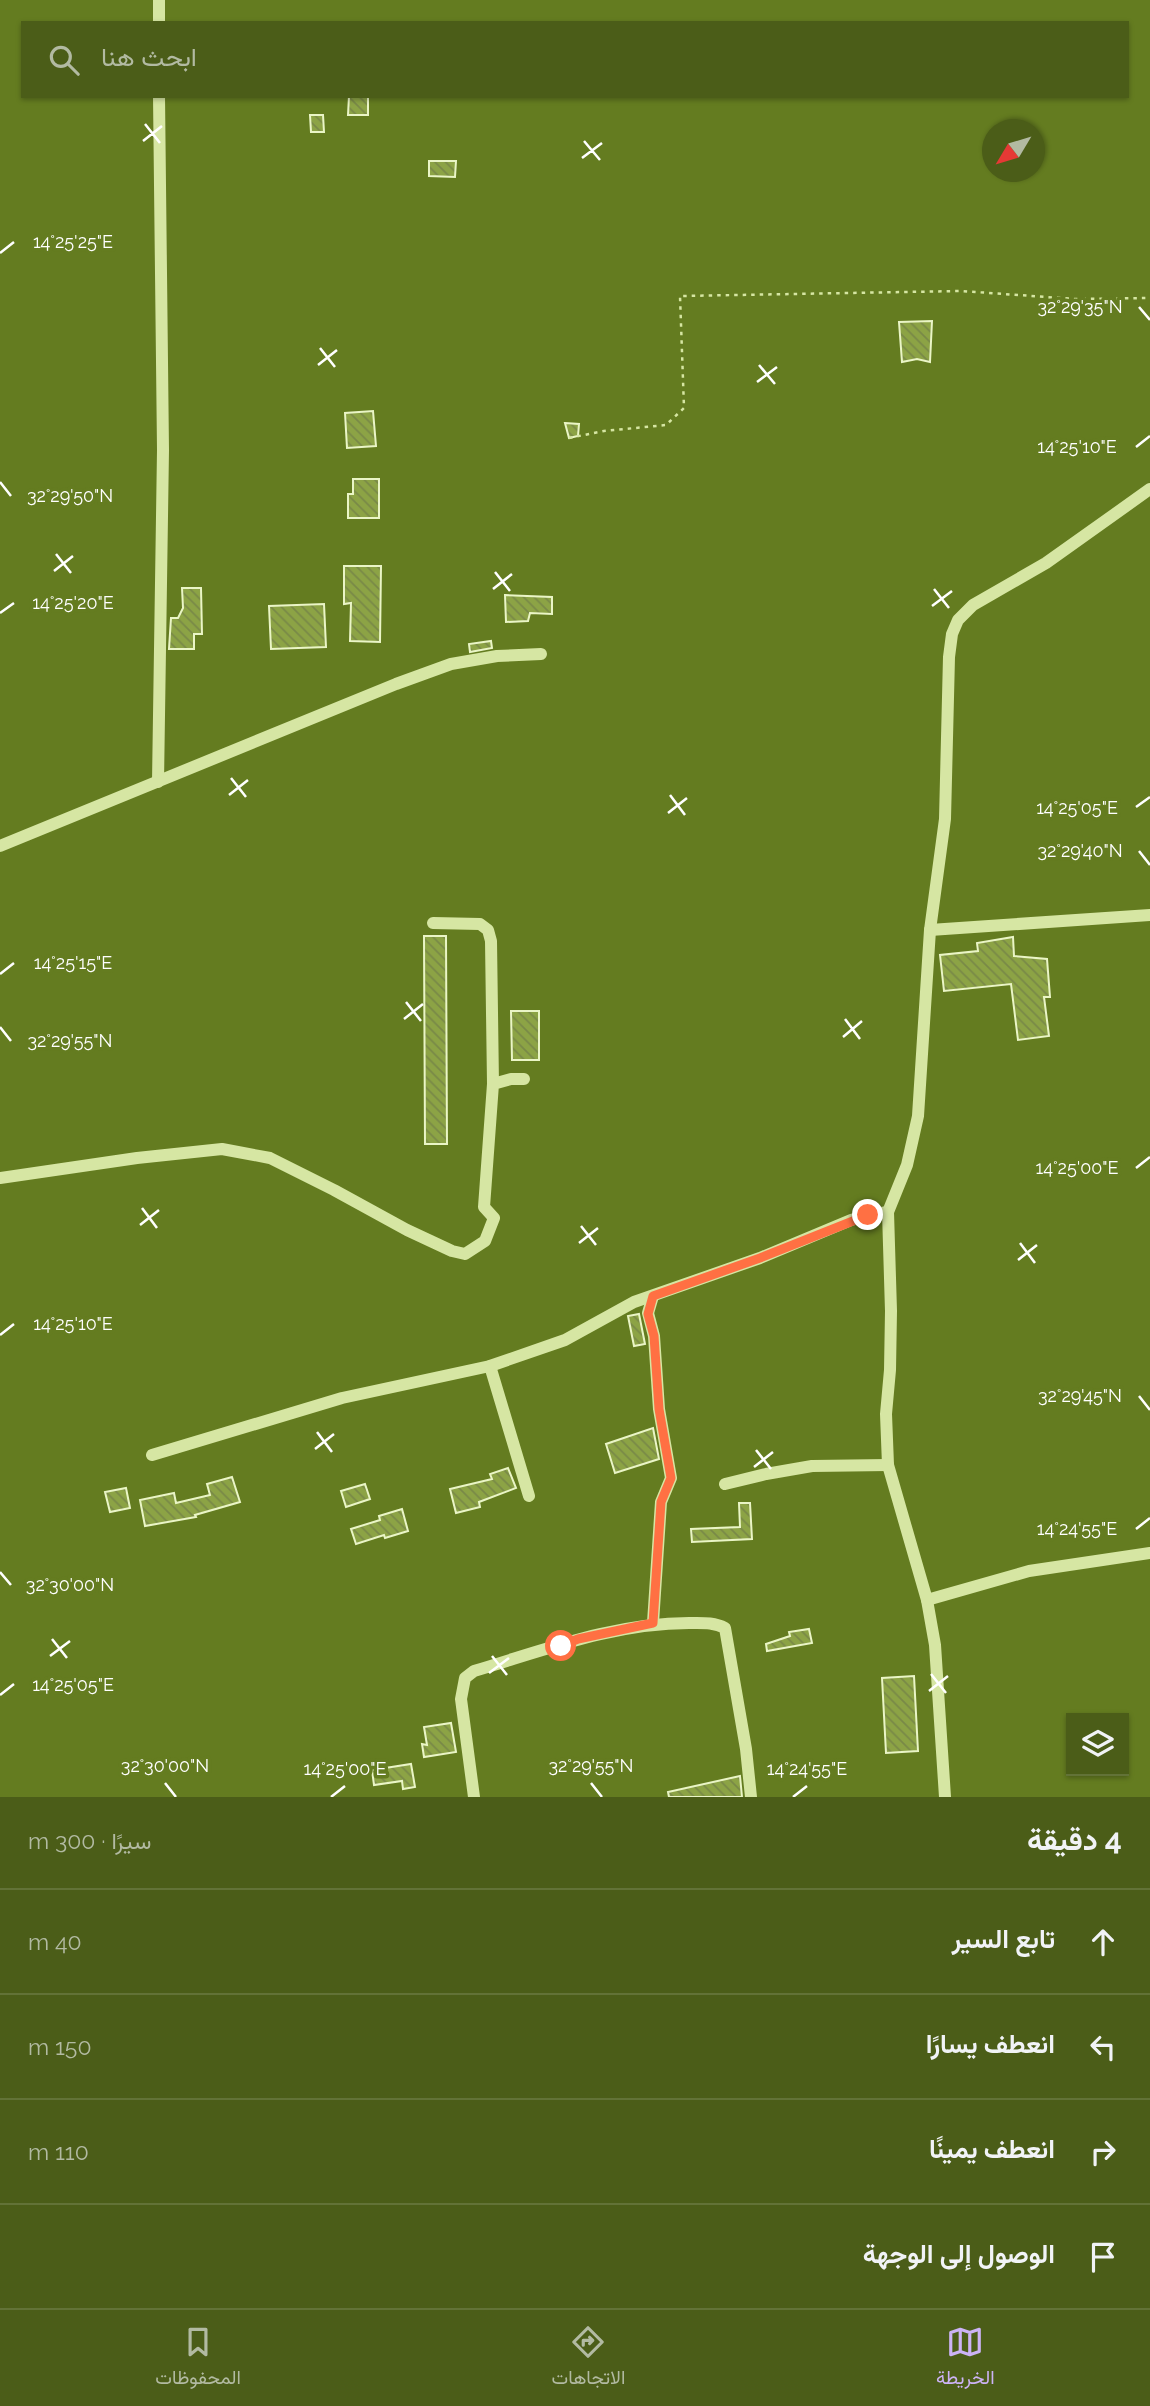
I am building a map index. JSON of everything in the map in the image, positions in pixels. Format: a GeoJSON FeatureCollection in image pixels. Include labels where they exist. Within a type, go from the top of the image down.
{"type":"FeatureCollection","features":[{"type":"Feature","properties":{"kind":"street"},"geometry":{"type":"LineString","coordinates":[[159,0],[159,21]]}},
{"type":"Feature","properties":{"kind":"street"},"geometry":{"type":"LineString","coordinates":[[158,782],[163,450],[159,98]]}},
{"type":"Feature","properties":{"kind":"street"},"geometry":{"type":"LineString","coordinates":[[945,1797],[935,1644],[927,1600],[888,1465],[886,1414],[891,1311],[888,1212],[907,1165],[918,1116],[930,930],[945,819],[949,657],[952,634],[958,620],[986,597],[1045,563],[1150,489]]}},
{"type":"Feature","properties":{"kind":"street"},"geometry":{"type":"LineString","coordinates":[[0,846],[451,664],[497,656],[541,654]]}},
{"type":"Feature","properties":{"kind":"street"},"geometry":{"type":"LineString","coordinates":[[930,930],[1150,915]]}},
{"type":"Feature","properties":{"kind":"street"},"geometry":{"type":"LineString","coordinates":[[0,1178],[222,1149],[270,1158],[407,1230],[452,1251],[465,1254],[485,1241],[494,1218],[484,1206],[493,1084],[491,941],[488,930],[480,924],[433,923]]}},
{"type":"Feature","properties":{"kind":"street"},"geometry":{"type":"LineString","coordinates":[[493,1084],[524,1079]]}},
{"type":"Feature","properties":{"kind":"street"},"geometry":{"type":"LineString","coordinates":[[152,1455],[342,1398],[490,1366],[565,1340],[634,1302],[760,1258],[851,1220],[888,1212]]}},
{"type":"Feature","properties":{"kind":"street"},"geometry":{"type":"LineString","coordinates":[[653,1296],[648,1314],[654,1336],[659,1409],[671,1478],[661,1502],[653,1623]]}},
{"type":"Feature","properties":{"kind":"street"},"geometry":{"type":"LineString","coordinates":[[490,1366],[528,1496]]}},
{"type":"Feature","properties":{"kind":"street"},"geometry":{"type":"LineString","coordinates":[[725,1484],[812,1466],[888,1465]]}},
{"type":"Feature","properties":{"kind":"street"},"geometry":{"type":"LineString","coordinates":[[927,1600],[1029,1571],[1150,1553]]}},
{"type":"Feature","properties":{"kind":"street"},"geometry":{"type":"LineString","coordinates":[[474,1797],[461,1699],[465,1678],[474,1671],[578,1639],[653,1623],[706,1623],[725,1628],[746,1749],[751,1797]]}},
{"type":"Feature","properties":{"kind":"path"},"geometry":{"type":"LineString","coordinates":[[569,438],[604,431],[666,425],[684,408],[680,296],[961,291],[1075,299],[1150,298]]}},
{"type":"Feature","properties":{"kind":"building"},"geometry":{"type":"Polygon","coordinates":[[[349,98],[368,98],[368,115],[348,115],[349,98]]]}},
{"type":"Feature","properties":{"kind":"building"},"geometry":{"type":"Polygon","coordinates":[[[310,115],[323,115],[324,132],[311,132],[310,115]]]}},
{"type":"Feature","properties":{"kind":"building"},"geometry":{"type":"Polygon","coordinates":[[[429,161],[456,161],[455,177],[429,176],[429,161]]]}},
{"type":"Feature","properties":{"kind":"building"},"geometry":{"type":"Polygon","coordinates":[[[932,321],[930,362],[917,359],[902,362],[899,322],[932,321]]]}},
{"type":"Feature","properties":{"kind":"building"},"geometry":{"type":"Polygon","coordinates":[[[373,411],[376,446],[347,448],[345,413],[373,411]]]}},
{"type":"Feature","properties":{"kind":"building"},"geometry":{"type":"Polygon","coordinates":[[[565,423],[579,424],[578,436],[569,438],[565,423]]]}},
{"type":"Feature","properties":{"kind":"building"},"geometry":{"type":"Polygon","coordinates":[[[353,479],[379,479],[379,518],[348,518],[348,494],[353,494],[353,479]]]}},
{"type":"Feature","properties":{"kind":"building"},"geometry":{"type":"Polygon","coordinates":[[[344,566],[381,566],[380,642],[350,641],[351,603],[344,604],[344,566]]]}},
{"type":"Feature","properties":{"kind":"building"},"geometry":{"type":"Polygon","coordinates":[[[182,588],[201,588],[202,634],[194,634],[194,649],[169,649],[171,618],[178,618],[183,608],[182,588]]]}},
{"type":"Feature","properties":{"kind":"building"},"geometry":{"type":"Polygon","coordinates":[[[505,595],[552,597],[552,614],[530,613],[528,621],[506,622],[505,595]]]}},
{"type":"Feature","properties":{"kind":"building"},"geometry":{"type":"Polygon","coordinates":[[[324,604],[326,647],[271,649],[269,606],[324,604]]]}},
{"type":"Feature","properties":{"kind":"building"},"geometry":{"type":"Polygon","coordinates":[[[491,641],[492,648],[470,652],[469,644],[491,641]]]}},
{"type":"Feature","properties":{"kind":"building"},"geometry":{"type":"Polygon","coordinates":[[[424,936],[446,936],[447,1144],[425,1144],[424,936]]]}},
{"type":"Feature","properties":{"kind":"building"},"geometry":{"type":"Polygon","coordinates":[[[1013,937],[1014,956],[1047,959],[1050,997],[1044,997],[1049,1036],[1018,1040],[1011,984],[944,991],[940,955],[978,951],[977,943],[1013,937]]]}},
{"type":"Feature","properties":{"kind":"building"},"geometry":{"type":"Polygon","coordinates":[[[511,1011],[539,1011],[539,1060],[512,1060],[511,1011]]]}},
{"type":"Feature","properties":{"kind":"building"},"geometry":{"type":"Polygon","coordinates":[[[639,1314],[645,1344],[634,1346],[628,1316],[639,1314]]]}},
{"type":"Feature","properties":{"kind":"building"},"geometry":{"type":"Polygon","coordinates":[[[653,1428],[659,1459],[615,1473],[606,1444],[653,1428]]]}},
{"type":"Feature","properties":{"kind":"building"},"geometry":{"type":"Polygon","coordinates":[[[508,1468],[516,1488],[479,1502],[480,1507],[456,1513],[450,1489],[492,1479],[490,1474],[508,1468]]]}},
{"type":"Feature","properties":{"kind":"building"},"geometry":{"type":"Polygon","coordinates":[[[232,1477],[240,1502],[195,1515],[196,1517],[145,1526],[140,1500],[174,1493],[176,1503],[210,1495],[207,1484],[232,1477]]]}},
{"type":"Feature","properties":{"kind":"building"},"geometry":{"type":"Polygon","coordinates":[[[365,1484],[370,1499],[346,1507],[341,1491],[365,1484]]]}},
{"type":"Feature","properties":{"kind":"building"},"geometry":{"type":"Polygon","coordinates":[[[126,1488],[130,1508],[110,1512],[105,1492],[126,1488]]]}},
{"type":"Feature","properties":{"kind":"building"},"geometry":{"type":"Polygon","coordinates":[[[739,1503],[750,1503],[752,1539],[692,1542],[691,1529],[740,1527],[739,1503]]]}},
{"type":"Feature","properties":{"kind":"building"},"geometry":{"type":"Polygon","coordinates":[[[402,1509],[408,1531],[356,1544],[351,1529],[380,1520],[379,1516],[402,1509]]]}},
{"type":"Feature","properties":{"kind":"building"},"geometry":{"type":"Polygon","coordinates":[[[809,1629],[812,1643],[767,1651],[766,1644],[790,1636],[789,1632],[809,1629]]]}},
{"type":"Feature","properties":{"kind":"building"},"geometry":{"type":"Polygon","coordinates":[[[914,1676],[918,1751],[886,1753],[882,1678],[914,1676]]]}},
{"type":"Feature","properties":{"kind":"building"},"geometry":{"type":"Polygon","coordinates":[[[451,1723],[456,1752],[424,1757],[422,1744],[427,1745],[424,1727],[451,1723]]]}},
{"type":"Feature","properties":{"kind":"building"},"geometry":{"type":"Polygon","coordinates":[[[411,1764],[415,1787],[403,1789],[402,1781],[374,1785],[372,1770],[411,1764]]]}},
{"type":"Feature","properties":{"kind":"building"},"geometry":{"type":"Polygon","coordinates":[[[740,1776],[742,1797],[669,1797],[668,1792],[740,1776]]]}},
{"type":"Feature","properties":{"kind":"route"},"geometry":{"type":"LineString","coordinates":[[561,1646],[578,1639],[653,1623],[661,1502],[671,1478],[659,1409],[654,1336],[648,1314],[653,1296],[760,1258],[868,1215]]}}]}
